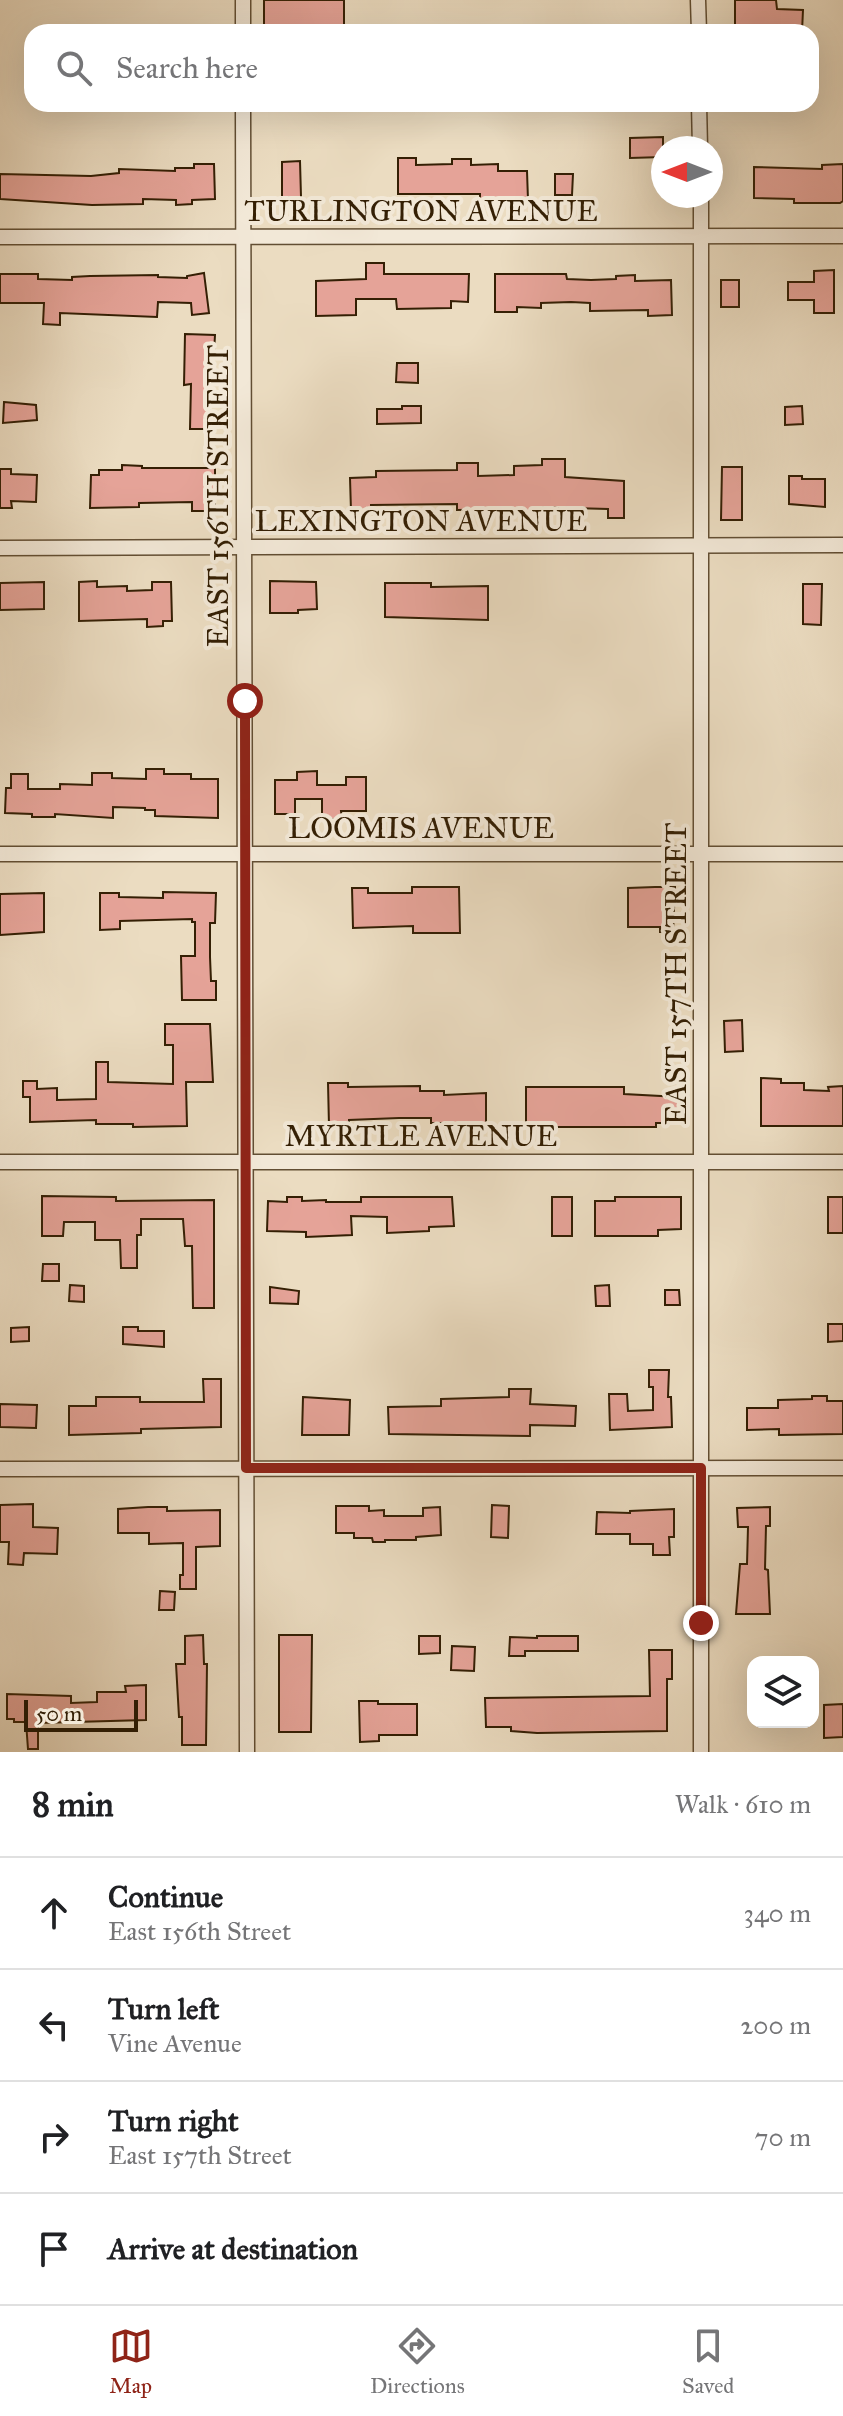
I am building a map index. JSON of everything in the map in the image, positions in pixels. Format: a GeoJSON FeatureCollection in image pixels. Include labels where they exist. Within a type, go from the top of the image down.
{"type":"FeatureCollection","features":[{"type":"Feature","properties":{"kind":"street"},"geometry":{"type":"LineString","coordinates":[[243,0],[243,24]]}},
{"type":"Feature","properties":{"kind":"street"},"geometry":{"type":"LineString","coordinates":[[698,0],[699,24]]}},
{"type":"Feature","properties":{"kind":"street","name":"EAST 156TH STREET"},"geometry":{"type":"LineString","coordinates":[[243,112],[247,1752]]}},
{"type":"Feature","properties":{"kind":"street"},"geometry":{"type":"LineString","coordinates":[[699,112],[700,136]]}},
{"type":"Feature","properties":{"kind":"street","name":"EAST 157TH STREET"},"geometry":{"type":"LineString","coordinates":[[701,208],[701,1752]]}},
{"type":"Feature","properties":{"kind":"street","name":"TURLINGTON AVENUE"},"geometry":{"type":"LineString","coordinates":[[0,237],[843,236]]}},
{"type":"Feature","properties":{"kind":"street","name":"LEXINGTON AVENUE"},"geometry":{"type":"LineString","coordinates":[[0,548],[843,545]]}},
{"type":"Feature","properties":{"kind":"street","name":"LOOMIS AVENUE"},"geometry":{"type":"LineString","coordinates":[[0,854],[843,854]]}},
{"type":"Feature","properties":{"kind":"street","name":"MYRTLE AVENUE"},"geometry":{"type":"LineString","coordinates":[[0,1162],[843,1162]]}},
{"type":"Feature","properties":{"kind":"street"},"geometry":{"type":"LineString","coordinates":[[0,1469],[843,1468]]}},
{"type":"Feature","properties":{"kind":"building"},"geometry":{"type":"Polygon","coordinates":[[[264,0],[344,0],[344,24],[264,24],[264,0]]]}},
{"type":"Feature","properties":{"kind":"building"},"geometry":{"type":"Polygon","coordinates":[[[735,0],[776,0],[777,9],[803,10],[802,24],[735,24],[735,0]]]}},
{"type":"Feature","properties":{"kind":"building"},"geometry":{"type":"Polygon","coordinates":[[[651,137],[651,157],[630,158],[630,138],[651,137]]]}},
{"type":"Feature","properties":{"kind":"building"},"geometry":{"type":"Polygon","coordinates":[[[398,158],[416,158],[416,165],[452,164],[452,159],[471,159],[471,165],[498,164],[498,171],[527,171],[528,200],[480,200],[480,194],[398,194],[398,158]]]}},
{"type":"Feature","properties":{"kind":"building"},"geometry":{"type":"Polygon","coordinates":[[[300,161],[301,197],[282,197],[282,162],[300,161]]]}},
{"type":"Feature","properties":{"kind":"building"},"geometry":{"type":"Polygon","coordinates":[[[194,164],[214,164],[215,199],[192,200],[192,204],[176,205],[176,200],[143,199],[143,204],[92,205],[0,199],[0,174],[91,176],[119,173],[119,169],[175,171],[175,168],[194,168],[194,164]]]}},
{"type":"Feature","properties":{"kind":"building"},"geometry":{"type":"Polygon","coordinates":[[[843,164],[843,201],[840,203],[794,203],[794,199],[754,198],[754,167],[822,169],[822,165],[843,164]]]}},
{"type":"Feature","properties":{"kind":"building"},"geometry":{"type":"Polygon","coordinates":[[[555,174],[573,174],[572,195],[555,195],[555,174]]]}},
{"type":"Feature","properties":{"kind":"building"},"geometry":{"type":"Polygon","coordinates":[[[366,263],[384,263],[384,274],[469,274],[468,302],[451,301],[451,308],[397,309],[396,299],[356,299],[356,315],[316,316],[316,281],[366,279],[366,263]]]}},
{"type":"Feature","properties":{"kind":"building"},"geometry":{"type":"Polygon","coordinates":[[[834,270],[834,313],[814,313],[814,300],[788,300],[788,282],[814,282],[814,271],[834,270]]]}},
{"type":"Feature","properties":{"kind":"building"},"geometry":{"type":"Polygon","coordinates":[[[204,273],[209,313],[192,315],[191,303],[158,302],[157,317],[60,313],[60,325],[43,324],[44,303],[0,303],[0,274],[38,274],[38,279],[72,280],[72,277],[90,276],[158,275],[187,278],[204,273]]]}},
{"type":"Feature","properties":{"kind":"building"},"geometry":{"type":"Polygon","coordinates":[[[495,274],[566,274],[567,279],[591,280],[635,275],[635,281],[671,280],[672,315],[648,316],[648,310],[590,311],[590,303],[571,302],[541,303],[541,308],[517,307],[517,312],[495,312],[495,274]]]}},
{"type":"Feature","properties":{"kind":"building"},"geometry":{"type":"Polygon","coordinates":[[[721,280],[739,280],[739,307],[721,307],[721,280]]]}},
{"type":"Feature","properties":{"kind":"building"},"geometry":{"type":"Polygon","coordinates":[[[185,334],[215,335],[214,352],[208,351],[210,429],[190,429],[191,384],[184,385],[185,334]]]}},
{"type":"Feature","properties":{"kind":"building"},"geometry":{"type":"Polygon","coordinates":[[[397,363],[418,363],[418,383],[396,382],[397,363]]]}},
{"type":"Feature","properties":{"kind":"building"},"geometry":{"type":"Polygon","coordinates":[[[4,402],[36,405],[37,420],[3,423],[4,402]]]}},
{"type":"Feature","properties":{"kind":"building"},"geometry":{"type":"Polygon","coordinates":[[[402,406],[421,406],[421,423],[377,424],[377,409],[402,409],[402,406]]]}},
{"type":"Feature","properties":{"kind":"building"},"geometry":{"type":"Polygon","coordinates":[[[802,406],[803,424],[785,425],[785,407],[802,406]]]}},
{"type":"Feature","properties":{"kind":"building"},"geometry":{"type":"Polygon","coordinates":[[[542,459],[565,459],[565,477],[624,481],[624,518],[608,518],[608,509],[535,507],[535,511],[515,512],[515,509],[457,510],[457,504],[371,505],[371,511],[351,511],[350,478],[376,477],[376,471],[457,470],[457,463],[478,463],[478,476],[514,475],[514,466],[542,465],[542,459]]]}},
{"type":"Feature","properties":{"kind":"building"},"geometry":{"type":"Polygon","coordinates":[[[122,465],[215,468],[215,511],[192,511],[192,502],[90,508],[91,475],[99,475],[99,470],[122,470],[122,465]]]}},
{"type":"Feature","properties":{"kind":"building"},"geometry":{"type":"Polygon","coordinates":[[[722,467],[742,467],[742,520],[721,520],[722,467]]]}},
{"type":"Feature","properties":{"kind":"building"},"geometry":{"type":"Polygon","coordinates":[[[0,469],[11,469],[11,474],[37,475],[36,502],[11,501],[12,508],[0,508],[0,469]]]}},
{"type":"Feature","properties":{"kind":"building"},"geometry":{"type":"Polygon","coordinates":[[[789,476],[825,479],[825,507],[789,504],[789,476]]]}},
{"type":"Feature","properties":{"kind":"building"},"geometry":{"type":"Polygon","coordinates":[[[97,581],[97,587],[127,586],[127,591],[152,590],[152,582],[171,582],[172,621],[163,621],[163,626],[147,627],[147,619],[79,621],[79,582],[97,581]]]}},
{"type":"Feature","properties":{"kind":"building"},"geometry":{"type":"Polygon","coordinates":[[[270,581],[316,582],[317,609],[270,613],[270,581]]]}},
{"type":"Feature","properties":{"kind":"building"},"geometry":{"type":"Polygon","coordinates":[[[44,582],[44,609],[0,610],[0,583],[44,582]]]}},
{"type":"Feature","properties":{"kind":"building"},"geometry":{"type":"Polygon","coordinates":[[[385,583],[431,583],[431,587],[488,586],[488,620],[385,617],[385,583]]]}},
{"type":"Feature","properties":{"kind":"building"},"geometry":{"type":"Polygon","coordinates":[[[803,584],[822,584],[821,625],[803,624],[803,584]]]}},
{"type":"Feature","properties":{"kind":"building"},"geometry":{"type":"Polygon","coordinates":[[[146,769],[164,769],[164,774],[191,774],[191,779],[218,779],[218,818],[155,816],[155,810],[113,807],[113,818],[55,814],[55,817],[32,817],[32,814],[5,813],[6,788],[11,788],[11,774],[28,774],[28,789],[60,789],[60,784],[92,785],[92,773],[112,773],[112,778],[146,779],[146,769]]]}},
{"type":"Feature","properties":{"kind":"building"},"geometry":{"type":"Polygon","coordinates":[[[317,771],[317,785],[346,785],[346,777],[366,777],[366,811],[341,811],[342,819],[322,819],[322,799],[295,799],[295,814],[275,814],[275,780],[297,780],[297,772],[317,771]]]}},
{"type":"Feature","properties":{"kind":"building"},"geometry":{"type":"Polygon","coordinates":[[[412,887],[459,887],[460,933],[413,933],[413,926],[353,928],[352,888],[368,888],[368,893],[412,893],[412,887]]]}},
{"type":"Feature","properties":{"kind":"building"},"geometry":{"type":"Polygon","coordinates":[[[675,887],[673,932],[660,932],[660,927],[628,927],[628,888],[675,887]]]}},
{"type":"Feature","properties":{"kind":"building"},"geometry":{"type":"Polygon","coordinates":[[[163,892],[216,893],[215,923],[210,923],[210,957],[211,981],[216,981],[216,1000],[182,1000],[181,956],[195,956],[195,922],[192,919],[120,921],[120,929],[100,930],[100,893],[119,893],[119,897],[163,898],[163,892]]]}},
{"type":"Feature","properties":{"kind":"building"},"geometry":{"type":"Polygon","coordinates":[[[44,893],[44,932],[0,935],[0,894],[44,893]]]}},
{"type":"Feature","properties":{"kind":"building"},"geometry":{"type":"Polygon","coordinates":[[[742,1020],[743,1051],[725,1052],[724,1021],[742,1020]]]}},
{"type":"Feature","properties":{"kind":"building"},"geometry":{"type":"Polygon","coordinates":[[[165,1024],[210,1024],[213,1082],[186,1082],[187,1126],[133,1127],[133,1124],[96,1124],[96,1120],[30,1122],[30,1097],[23,1097],[23,1081],[37,1081],[37,1089],[57,1088],[57,1100],[96,1099],[96,1062],[108,1062],[108,1082],[173,1084],[173,1045],[165,1045],[165,1024]]]}},
{"type":"Feature","properties":{"kind":"building"},"geometry":{"type":"Polygon","coordinates":[[[761,1078],[781,1079],[781,1083],[804,1083],[804,1090],[829,1091],[828,1087],[843,1086],[843,1126],[761,1126],[761,1078]]]}},
{"type":"Feature","properties":{"kind":"building"},"geometry":{"type":"Polygon","coordinates":[[[328,1083],[348,1083],[348,1087],[420,1086],[420,1091],[444,1091],[444,1095],[486,1093],[486,1126],[457,1128],[457,1123],[431,1123],[431,1118],[399,1118],[349,1120],[349,1126],[329,1126],[328,1083]]]}},
{"type":"Feature","properties":{"kind":"building"},"geometry":{"type":"Polygon","coordinates":[[[526,1087],[624,1087],[624,1094],[679,1097],[680,1123],[656,1123],[656,1127],[526,1127],[526,1087]]]}},
{"type":"Feature","properties":{"kind":"building"},"geometry":{"type":"Polygon","coordinates":[[[42,1196],[116,1197],[116,1201],[214,1200],[214,1308],[193,1308],[192,1246],[185,1246],[183,1219],[141,1219],[141,1235],[137,1235],[137,1268],[121,1268],[120,1240],[95,1240],[95,1222],[64,1222],[63,1236],[42,1236],[42,1196]]]}},
{"type":"Feature","properties":{"kind":"building"},"geometry":{"type":"Polygon","coordinates":[[[287,1197],[302,1197],[302,1201],[361,1202],[361,1197],[452,1197],[454,1226],[387,1233],[387,1217],[351,1216],[352,1235],[306,1237],[306,1232],[267,1231],[268,1201],[287,1202],[287,1197]]]}},
{"type":"Feature","properties":{"kind":"building"},"geometry":{"type":"Polygon","coordinates":[[[552,1197],[572,1197],[572,1236],[552,1236],[552,1197]]]}},
{"type":"Feature","properties":{"kind":"building"},"geometry":{"type":"Polygon","coordinates":[[[615,1197],[681,1197],[681,1229],[658,1230],[658,1236],[595,1236],[595,1201],[615,1201],[615,1197]]]}},
{"type":"Feature","properties":{"kind":"building"},"geometry":{"type":"Polygon","coordinates":[[[828,1197],[843,1197],[843,1233],[828,1233],[828,1197]]]}},
{"type":"Feature","properties":{"kind":"building"},"geometry":{"type":"Polygon","coordinates":[[[43,1264],[59,1264],[59,1281],[42,1281],[43,1264]]]}},
{"type":"Feature","properties":{"kind":"building"},"geometry":{"type":"Polygon","coordinates":[[[70,1285],[84,1286],[84,1302],[69,1301],[70,1285]]]}},
{"type":"Feature","properties":{"kind":"building"},"geometry":{"type":"Polygon","coordinates":[[[609,1285],[610,1306],[596,1306],[595,1286],[609,1285]]]}},
{"type":"Feature","properties":{"kind":"building"},"geometry":{"type":"Polygon","coordinates":[[[270,1287],[299,1291],[298,1304],[270,1303],[270,1287]]]}},
{"type":"Feature","properties":{"kind":"building"},"geometry":{"type":"Polygon","coordinates":[[[665,1290],[679,1290],[680,1305],[665,1305],[665,1290]]]}},
{"type":"Feature","properties":{"kind":"building"},"geometry":{"type":"Polygon","coordinates":[[[828,1324],[843,1324],[843,1341],[828,1342],[828,1324]]]}},
{"type":"Feature","properties":{"kind":"building"},"geometry":{"type":"Polygon","coordinates":[[[29,1327],[29,1341],[11,1342],[11,1328],[29,1327]]]}},
{"type":"Feature","properties":{"kind":"building"},"geometry":{"type":"Polygon","coordinates":[[[123,1327],[138,1327],[138,1331],[164,1331],[164,1347],[123,1344],[123,1327]]]}},
{"type":"Feature","properties":{"kind":"building"},"geometry":{"type":"Polygon","coordinates":[[[649,1370],[669,1370],[668,1397],[671,1397],[672,1427],[610,1430],[609,1394],[627,1394],[628,1411],[653,1410],[649,1370]]]}},
{"type":"Feature","properties":{"kind":"building"},"geometry":{"type":"Polygon","coordinates":[[[203,1379],[221,1379],[221,1427],[69,1435],[69,1406],[96,1406],[96,1397],[140,1397],[140,1402],[204,1402],[203,1379]]]}},
{"type":"Feature","properties":{"kind":"building"},"geometry":{"type":"Polygon","coordinates":[[[509,1389],[531,1389],[530,1404],[576,1406],[575,1426],[530,1425],[530,1436],[389,1434],[388,1407],[441,1406],[441,1399],[509,1397],[509,1389]]]}},
{"type":"Feature","properties":{"kind":"building"},"geometry":{"type":"Polygon","coordinates":[[[812,1396],[827,1396],[827,1401],[843,1401],[843,1434],[779,1435],[779,1429],[747,1430],[747,1408],[778,1408],[778,1400],[812,1399],[812,1396]]]}},
{"type":"Feature","properties":{"kind":"building"},"geometry":{"type":"Polygon","coordinates":[[[303,1397],[350,1400],[349,1435],[302,1435],[303,1397]]]}},
{"type":"Feature","properties":{"kind":"building"},"geometry":{"type":"Polygon","coordinates":[[[0,1404],[37,1405],[36,1428],[0,1427],[0,1404]]]}},
{"type":"Feature","properties":{"kind":"building"},"geometry":{"type":"Polygon","coordinates":[[[33,1504],[33,1527],[58,1528],[57,1554],[24,1553],[23,1565],[8,1564],[9,1542],[0,1542],[0,1505],[33,1504]]]}},
{"type":"Feature","properties":{"kind":"building"},"geometry":{"type":"Polygon","coordinates":[[[492,1505],[509,1506],[508,1538],[491,1537],[492,1505]]]}},
{"type":"Feature","properties":{"kind":"building"},"geometry":{"type":"Polygon","coordinates":[[[336,1506],[369,1506],[369,1511],[384,1510],[384,1516],[423,1516],[423,1508],[440,1507],[441,1535],[385,1542],[354,1538],[354,1533],[336,1533],[336,1506]]]}},
{"type":"Feature","properties":{"kind":"building"},"geometry":{"type":"Polygon","coordinates":[[[167,1507],[167,1511],[220,1510],[220,1546],[196,1547],[196,1589],[180,1589],[183,1543],[149,1544],[149,1533],[118,1533],[118,1509],[167,1507]]]}},
{"type":"Feature","properties":{"kind":"building"},"geometry":{"type":"Polygon","coordinates":[[[770,1507],[770,1526],[766,1526],[765,1569],[768,1570],[770,1614],[736,1614],[740,1564],[747,1564],[748,1527],[738,1527],[737,1508],[770,1507]]]}},
{"type":"Feature","properties":{"kind":"building"},"geometry":{"type":"Polygon","coordinates":[[[674,1509],[674,1537],[669,1537],[670,1555],[653,1555],[653,1544],[630,1544],[630,1534],[596,1534],[597,1512],[674,1509]]]}},
{"type":"Feature","properties":{"kind":"building"},"geometry":{"type":"Polygon","coordinates":[[[160,1591],[175,1592],[174,1610],[159,1610],[160,1591]]]}},
{"type":"Feature","properties":{"kind":"building"},"geometry":{"type":"Polygon","coordinates":[[[203,1635],[204,1664],[207,1664],[206,1745],[182,1745],[176,1664],[185,1664],[185,1636],[203,1635]]]}},
{"type":"Feature","properties":{"kind":"building"},"geometry":{"type":"Polygon","coordinates":[[[279,1635],[312,1635],[311,1732],[279,1732],[279,1635]]]}},
{"type":"Feature","properties":{"kind":"building"},"geometry":{"type":"Polygon","coordinates":[[[419,1636],[440,1636],[440,1653],[419,1654],[419,1636]]]}},
{"type":"Feature","properties":{"kind":"building"},"geometry":{"type":"Polygon","coordinates":[[[578,1636],[578,1651],[525,1651],[525,1656],[509,1656],[510,1637],[578,1636]]]}},
{"type":"Feature","properties":{"kind":"building"},"geometry":{"type":"Polygon","coordinates":[[[452,1646],[475,1647],[474,1671],[451,1670],[452,1646]]]}},
{"type":"Feature","properties":{"kind":"building"},"geometry":{"type":"Polygon","coordinates":[[[649,1650],[672,1650],[672,1679],[667,1679],[667,1731],[537,1733],[511,1731],[511,1727],[486,1727],[485,1698],[650,1696],[649,1650]]]}},
{"type":"Feature","properties":{"kind":"building"},"geometry":{"type":"Polygon","coordinates":[[[146,1685],[146,1720],[38,1723],[38,1749],[28,1749],[26,1722],[7,1719],[7,1694],[71,1696],[71,1703],[97,1702],[97,1692],[126,1692],[125,1686],[146,1685]]]}},
{"type":"Feature","properties":{"kind":"building"},"geometry":{"type":"Polygon","coordinates":[[[359,1701],[417,1704],[417,1735],[379,1735],[379,1741],[360,1742],[359,1701]]]}},
{"type":"Feature","properties":{"kind":"building"},"geometry":{"type":"Polygon","coordinates":[[[843,1704],[843,1737],[824,1738],[824,1705],[843,1704]]]}},
{"type":"Feature","properties":{"kind":"route"},"geometry":{"type":"LineString","coordinates":[[245,701],[246,1468],[701,1468],[701,1623]]}}]}
